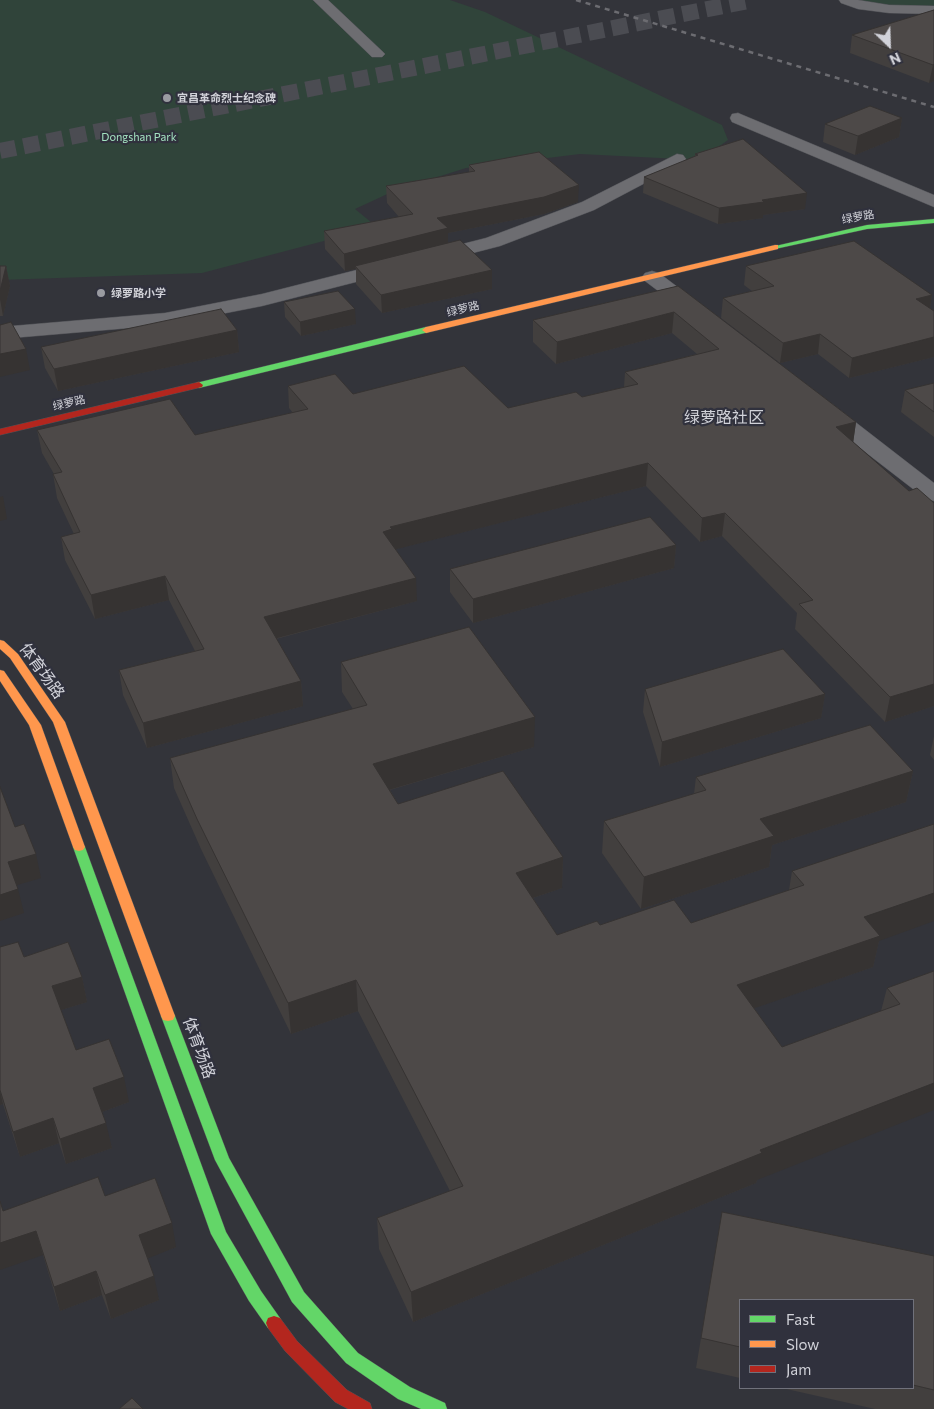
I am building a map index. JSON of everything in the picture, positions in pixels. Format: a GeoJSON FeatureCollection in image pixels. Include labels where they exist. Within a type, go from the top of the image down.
{"type":"FeatureCollection","features":[{"type":"Feature","properties":{"kind":"main road","name":"绿萝路"},"geometry":{"type":"LineString","coordinates":[[0,432],[867,227],[934,221]]}},
{"type":"Feature","properties":{"kind":"main road","name":"体育场路"},"geometry":{"type":"LineString","coordinates":[[0,643],[14,656],[59,722],[222,1160],[298,1297],[352,1358],[404,1393],[439,1409]]}},
{"type":"Feature","properties":{"kind":"main road"},"geometry":{"type":"LineString","coordinates":[[0,673],[35,725],[219,1234],[255,1296],[291,1346],[341,1396],[364,1409]]}},
{"type":"Feature","properties":{"kind":"street"},"geometry":{"type":"LineString","coordinates":[[320,0],[377,54]]}},
{"type":"Feature","properties":{"kind":"street"},"geometry":{"type":"LineString","coordinates":[[846,0],[858,5],[889,9],[934,10]]}},
{"type":"Feature","properties":{"kind":"street"},"geometry":{"type":"LineString","coordinates":[[738,118],[934,202]]}},
{"type":"Feature","properties":{"kind":"street"},"geometry":{"type":"LineString","coordinates":[[0,333],[165,319],[262,300],[493,242],[588,206],[677,159]]}},
{"type":"Feature","properties":{"kind":"street"},"geometry":{"type":"LineString","coordinates":[[652,277],[715,325]]}},
{"type":"Feature","properties":{"kind":"street"},"geometry":{"type":"LineString","coordinates":[[809,397],[934,494]]}},
{"type":"Feature","properties":{"kind":"green space","name":"Dongshan Park"},"geometry":{"type":"Polygon","coordinates":[[[0,0],[450,0],[485,12],[722,125],[728,140],[700,160],[580,154],[466,168],[396,190],[355,209],[377,227],[202,273],[0,280],[0,0]]]}},
{"type":"Feature","properties":{"kind":"green space"},"geometry":{"type":"Polygon","coordinates":[[[856,0],[934,0],[934,7],[901,7],[856,0]]]}},
{"type":"Feature","properties":{"kind":"building"},"geometry":{"type":"Polygon","coordinates":[[[934,10],[933,65],[852,35],[934,10]]]}},
{"type":"Feature","properties":{"kind":"building"},"geometry":{"type":"Polygon","coordinates":[[[870,106],[902,118],[858,136],[825,124],[870,106]]]}},
{"type":"Feature","properties":{"kind":"building"},"geometry":{"type":"Polygon","coordinates":[[[743,139],[807,193],[762,200],[764,202],[719,208],[644,177],[698,155],[695,154],[743,139]]]}},
{"type":"Feature","properties":{"kind":"building"},"geometry":{"type":"Polygon","coordinates":[[[539,152],[579,185],[544,197],[437,218],[448,228],[344,254],[324,231],[413,214],[386,186],[475,171],[469,165],[539,152]]]}},
{"type":"Feature","properties":{"kind":"building"},"geometry":{"type":"Polygon","coordinates":[[[460,240],[492,270],[381,295],[355,266],[460,240]]]}},
{"type":"Feature","properties":{"kind":"building"},"geometry":{"type":"Polygon","coordinates":[[[854,241],[932,295],[916,299],[934,311],[934,337],[852,358],[820,334],[783,343],[723,298],[774,286],[746,266],[854,241]]]}},
{"type":"Feature","properties":{"kind":"building"},"geometry":{"type":"Polygon","coordinates":[[[0,266],[6,266],[0,291],[0,266]]]}},
{"type":"Feature","properties":{"kind":"building"},"geometry":{"type":"Polygon","coordinates":[[[678,286],[856,422],[836,427],[909,491],[917,488],[934,503],[934,684],[890,697],[799,604],[813,600],[725,513],[702,518],[648,463],[390,527],[392,529],[383,532],[416,578],[264,617],[301,681],[143,723],[119,670],[204,649],[165,576],[91,595],[61,537],[80,532],[53,474],[62,472],[37,430],[170,399],[195,435],[308,409],[288,386],[335,374],[353,394],[464,366],[508,408],[576,392],[582,397],[638,384],[625,372],[719,349],[674,312],[557,342],[533,320],[678,286]]]}},
{"type":"Feature","properties":{"kind":"building"},"geometry":{"type":"Polygon","coordinates":[[[338,291],[355,309],[300,322],[284,302],[338,291]]]}},
{"type":"Feature","properties":{"kind":"building"},"geometry":{"type":"Polygon","coordinates":[[[221,309],[237,330],[54,369],[41,347],[221,309]]]}},
{"type":"Feature","properties":{"kind":"building"},"geometry":{"type":"Polygon","coordinates":[[[11,322],[26,349],[0,354],[0,325],[11,322]]]}},
{"type":"Feature","properties":{"kind":"building"},"geometry":{"type":"Polygon","coordinates":[[[934,383],[934,412],[905,390],[934,383]]]}},
{"type":"Feature","properties":{"kind":"building"},"geometry":{"type":"Polygon","coordinates":[[[650,517],[676,545],[473,599],[450,569],[650,517]]]}},
{"type":"Feature","properties":{"kind":"building"},"geometry":{"type":"Polygon","coordinates":[[[469,627],[535,717],[373,764],[398,804],[503,771],[563,857],[516,873],[557,935],[597,921],[600,925],[674,900],[691,923],[804,885],[792,871],[934,824],[934,893],[864,917],[880,936],[737,985],[782,1047],[900,1004],[887,988],[934,971],[934,1083],[760,1150],[762,1153],[411,1292],[377,1218],[463,1186],[356,980],[288,1003],[197,819],[170,758],[367,705],[341,662],[469,627]]]}},
{"type":"Feature","properties":{"kind":"building"},"geometry":{"type":"Polygon","coordinates":[[[783,649],[825,694],[662,742],[645,689],[783,649]]]}},
{"type":"Feature","properties":{"kind":"building"},"geometry":{"type":"Polygon","coordinates":[[[870,725],[913,771],[760,819],[774,836],[644,877],[604,821],[706,790],[696,777],[870,725]]]}},
{"type":"Feature","properties":{"kind":"building"},"geometry":{"type":"Polygon","coordinates":[[[0,787],[15,827],[24,824],[36,854],[8,862],[18,889],[0,895],[0,787]]]}},
{"type":"Feature","properties":{"kind":"building"},"geometry":{"type":"Polygon","coordinates":[[[18,942],[24,957],[68,942],[82,977],[52,986],[76,1050],[109,1039],[124,1077],[93,1088],[106,1123],[60,1139],[53,1118],[13,1132],[0,1090],[0,947],[18,942]]]}},
{"type":"Feature","properties":{"kind":"building"},"geometry":{"type":"Polygon","coordinates":[[[98,1177],[105,1196],[155,1178],[172,1223],[139,1235],[154,1276],[105,1295],[96,1271],[54,1287],[36,1231],[0,1243],[0,1201],[3,1211],[98,1177]]]}},
{"type":"Feature","properties":{"kind":"building"},"geometry":{"type":"Polygon","coordinates":[[[722,1212],[934,1256],[934,1390],[914,1385],[914,1299],[739,1299],[739,1347],[701,1338],[722,1212]]]}},
{"type":"Feature","properties":{"kind":"building"},"geometry":{"type":"Polygon","coordinates":[[[132,1398],[143,1409],[119,1409],[132,1398]]]}},
{"type":"Feature","properties":{"kind":"tunnel"},"geometry":{"type":"LineString","coordinates":[[0,151],[753,0]]}},
{"type":"Feature","properties":{"kind":"railway"},"geometry":{"type":"LineString","coordinates":[[576,0],[934,107]]}},
{"type":"Feature","properties":{"kind":"traffic: fast"},"geometry":{"type":"LineString","coordinates":[[775,247],[867,227],[934,221]]}},
{"type":"Feature","properties":{"kind":"traffic: fast"},"geometry":{"type":"LineString","coordinates":[[199,385],[426,330]]}},
{"type":"Feature","properties":{"kind":"traffic: fast"},"geometry":{"type":"LineString","coordinates":[[79,847],[219,1234],[255,1296],[274,1323]]}},
{"type":"Feature","properties":{"kind":"traffic: fast"},"geometry":{"type":"LineString","coordinates":[[168,1016],[222,1160],[298,1297],[352,1358],[404,1393],[439,1409]]}},
{"type":"Feature","properties":{"kind":"traffic: slow"},"geometry":{"type":"LineString","coordinates":[[426,330],[775,247]]}},
{"type":"Feature","properties":{"kind":"traffic: slow"},"geometry":{"type":"LineString","coordinates":[[0,643],[14,656],[59,722],[168,1016]]}},
{"type":"Feature","properties":{"kind":"traffic: slow"},"geometry":{"type":"LineString","coordinates":[[0,673],[35,725],[79,847]]}},
{"type":"Feature","properties":{"kind":"traffic: jam"},"geometry":{"type":"LineString","coordinates":[[0,432],[199,385]]}},
{"type":"Feature","properties":{"kind":"traffic: jam"},"geometry":{"type":"LineString","coordinates":[[274,1323],[291,1346],[341,1396],[364,1409]]}},
{"type":"Feature","properties":{"kind":"place","name":"宜昌革命烈士纪念碑"},"geometry":{"type":"Point","coordinates":[167,98]}},
{"type":"Feature","properties":{"kind":"place","name":"绿萝路小学"},"geometry":{"type":"Point","coordinates":[101,293]}},
{"type":"Feature","properties":{"kind":"district","name":"绿萝路社区"},"geometry":{"type":"Point","coordinates":[724,418]}}]}
